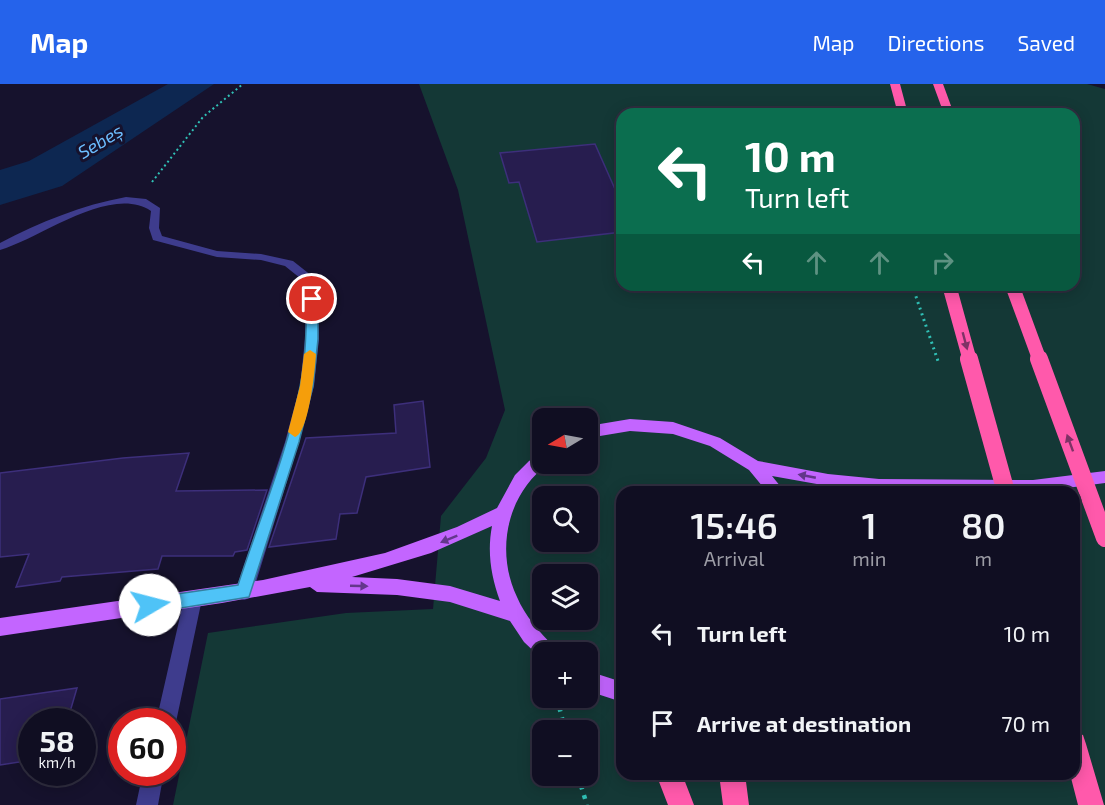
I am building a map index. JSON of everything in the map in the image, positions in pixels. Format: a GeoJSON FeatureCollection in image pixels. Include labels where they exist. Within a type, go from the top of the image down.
{"type":"FeatureCollection","features":[{"type":"Feature","properties":{"kind":"highway"},"geometry":{"type":"LineString","coordinates":[[895,84],[901,108]]}},
{"type":"Feature","properties":{"kind":"highway"},"geometry":{"type":"LineString","coordinates":[[938,84],[947,108]]}},
{"type":"Feature","properties":{"kind":"highway"},"geometry":{"type":"LineString","coordinates":[[952,291],[1004,486]]}},
{"type":"Feature","properties":{"kind":"highway"},"geometry":{"type":"LineString","coordinates":[[1014,291],[1105,538]]}},
{"type":"Feature","properties":{"kind":"highway"},"geometry":{"type":"LineString","coordinates":[[1080,766],[1091,805]]}},
{"type":"Feature","properties":{"kind":"highway"},"geometry":{"type":"LineString","coordinates":[[671,780],[681,805]]}},
{"type":"Feature","properties":{"kind":"highway"},"geometry":{"type":"LineString","coordinates":[[733,780],[736,805]]}},
{"type":"Feature","properties":{"kind":"main road"},"geometry":{"type":"LineString","coordinates":[[598,430],[630,424],[673,428],[716,442],[754,466],[772,486]]}},
{"type":"Feature","properties":{"kind":"main road"},"geometry":{"type":"LineString","coordinates":[[754,466],[828,480],[879,485],[1033,486],[1105,477]]}},
{"type":"Feature","properties":{"kind":"main road"},"geometry":{"type":"LineString","coordinates":[[532,468],[520,477],[501,514],[496,546],[500,580],[514,614],[538,642]]}},
{"type":"Feature","properties":{"kind":"main road"},"geometry":{"type":"LineString","coordinates":[[0,627],[300,583],[448,541],[501,514]]}},
{"type":"Feature","properties":{"kind":"main road"},"geometry":{"type":"LineString","coordinates":[[300,583],[397,587],[450,594],[514,614]]}},
{"type":"Feature","properties":{"kind":"main road"},"geometry":{"type":"LineString","coordinates":[[598,684],[616,690]]}},
{"type":"Feature","properties":{"kind":"street"},"geometry":{"type":"LineString","coordinates":[[0,247],[28,231],[65,217],[122,201],[141,201],[156,210],[154,228],[157,238],[217,254],[261,257],[289,263],[306,276],[312,299],[312,339],[307,386],[292,442],[243,592]]}},
{"type":"Feature","properties":{"kind":"street"},"geometry":{"type":"LineString","coordinates":[[169,708],[193,599]]}},
{"type":"Feature","properties":{"kind":"street"},"geometry":{"type":"LineString","coordinates":[[147,805],[151,786]]}},
{"type":"Feature","properties":{"kind":"path"},"geometry":{"type":"LineString","coordinates":[[141,201],[152,183],[203,117],[243,84]]}},
{"type":"Feature","properties":{"kind":"path"},"geometry":{"type":"LineString","coordinates":[[581,786],[587,805]]}},
{"type":"Feature","properties":{"kind":"green space"},"geometry":{"type":"Polygon","coordinates":[[[419,84],[1087,84],[1105,89],[1105,805],[173,805],[177,786],[186,786],[186,741],[208,633],[346,613],[433,609],[441,516],[486,458],[505,410],[458,190],[419,84]]]}},
{"type":"Feature","properties":{"kind":"water","name":"Sebeș"},"geometry":{"type":"Polygon","coordinates":[[[168,84],[214,84],[62,186],[0,205],[0,170],[29,161],[168,84]]]}},
{"type":"Feature","properties":{"kind":"building"},"geometry":{"type":"Polygon","coordinates":[[[595,144],[616,191],[616,233],[537,242],[519,182],[509,183],[500,153],[595,144]]]}},
{"type":"Feature","properties":{"kind":"building"},"geometry":{"type":"Polygon","coordinates":[[[423,401],[430,467],[366,477],[357,513],[340,514],[336,539],[269,547],[306,438],[396,433],[394,405],[423,401]]]}},
{"type":"Feature","properties":{"kind":"building"},"geometry":{"type":"Polygon","coordinates":[[[189,453],[176,491],[267,490],[247,550],[235,552],[233,556],[162,556],[158,569],[62,577],[60,581],[16,587],[29,554],[0,557],[0,473],[123,458],[189,453]]]}},
{"type":"Feature","properties":{"kind":"building"},"geometry":{"type":"Polygon","coordinates":[[[77,688],[71,708],[18,708],[18,762],[0,765],[0,699],[77,688]]]}},
{"type":"Feature","properties":{"kind":"slow traffic"},"geometry":{"type":"LineString","coordinates":[[295,432],[307,386],[310,354]]}},
{"type":"Feature","properties":{"kind":"route"},"geometry":{"type":"LineString","coordinates":[[150,605],[243,592],[292,442],[307,386],[312,339],[312,299]]}}]}
